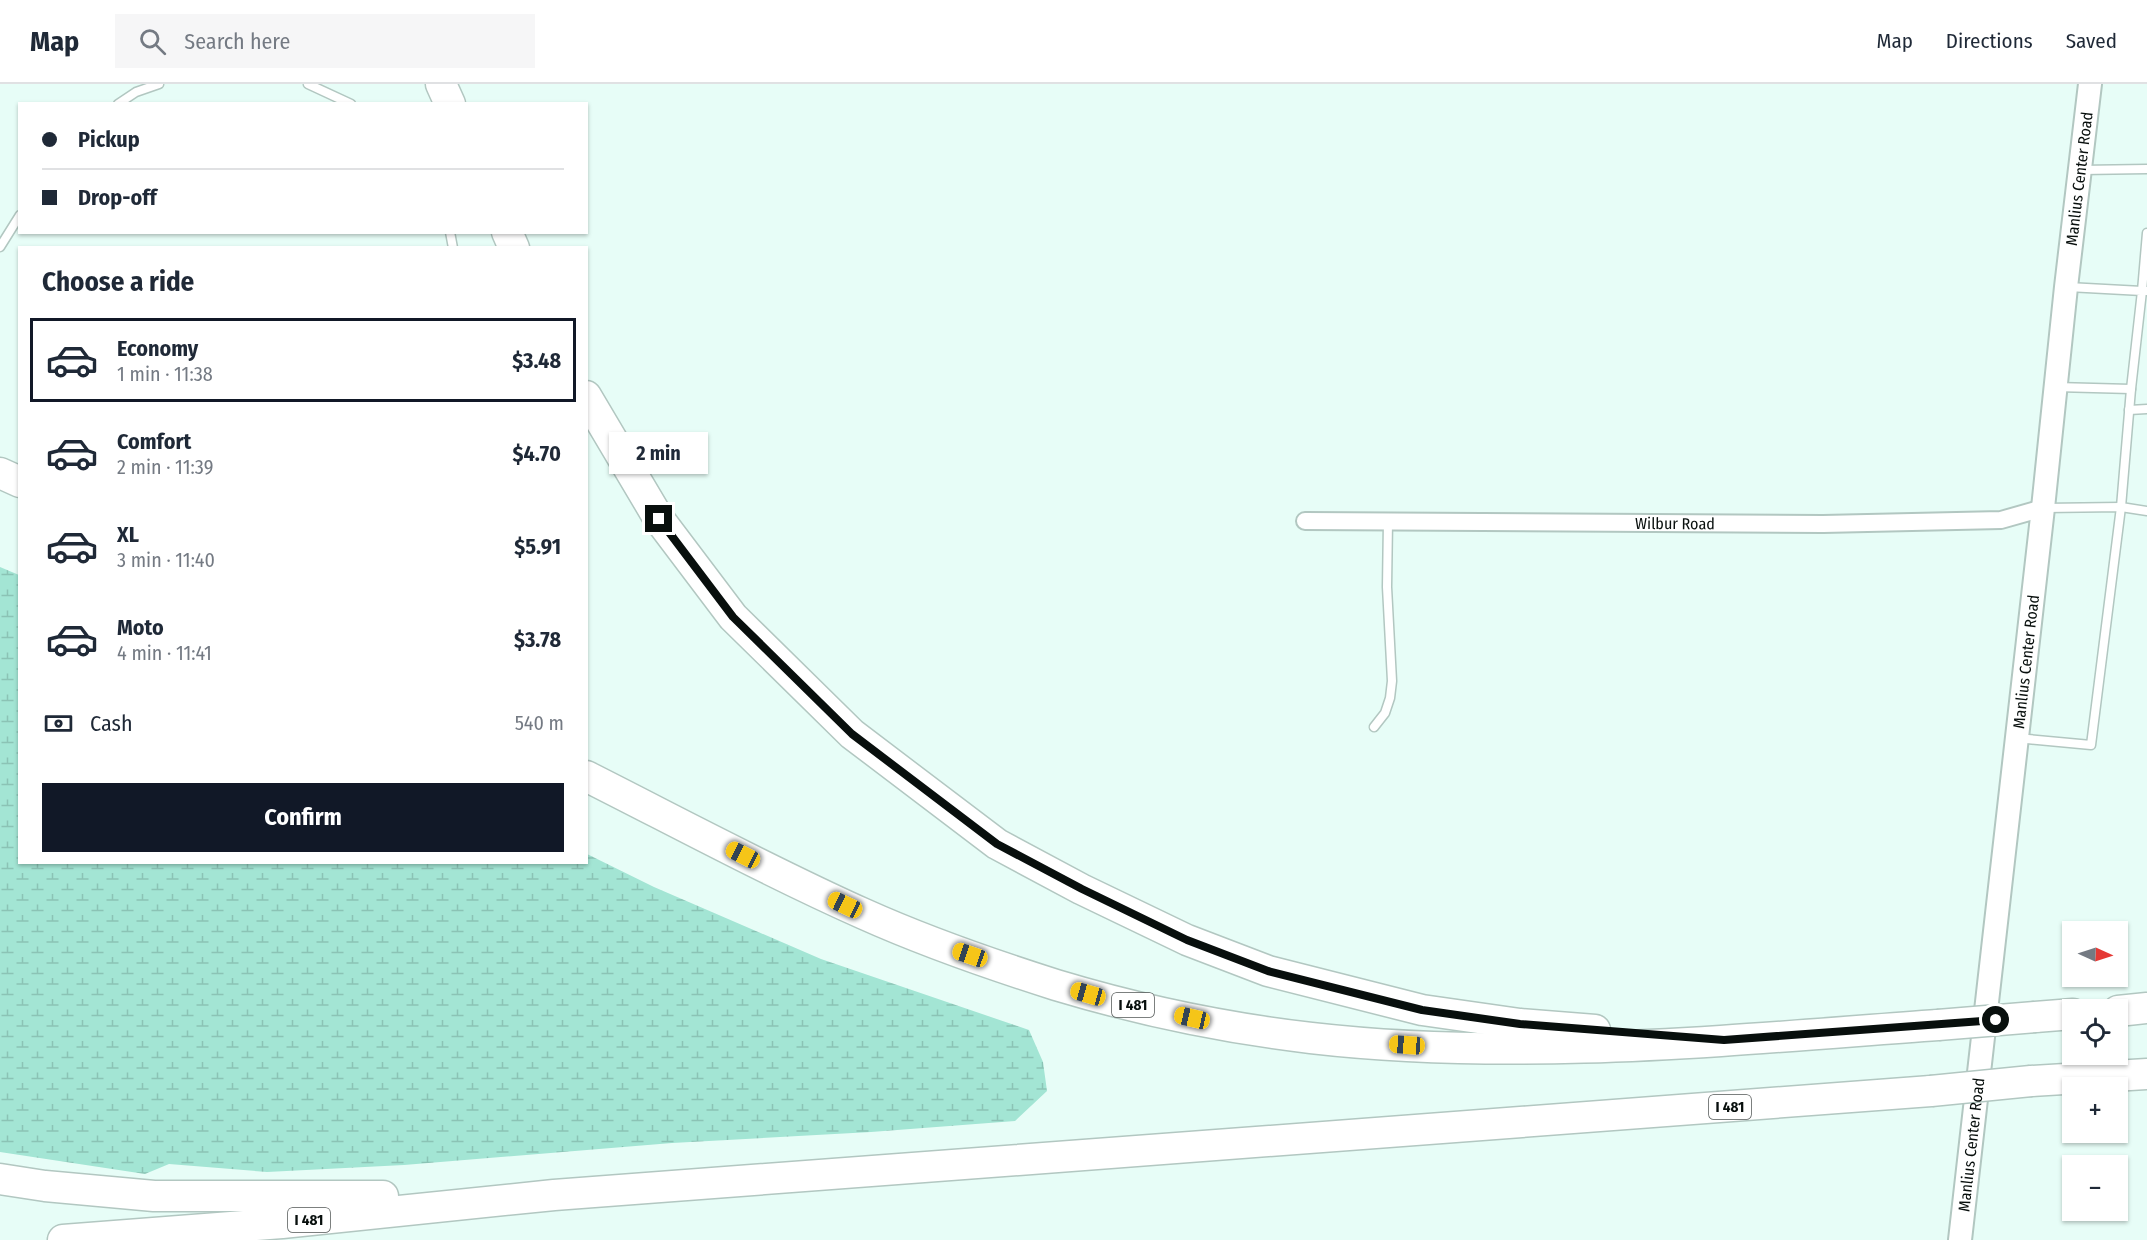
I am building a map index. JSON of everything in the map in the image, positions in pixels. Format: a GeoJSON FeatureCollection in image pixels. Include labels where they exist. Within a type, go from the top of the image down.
{"type":"FeatureCollection","features":[{"type":"Feature","properties":{"kind":"highway"},"geometry":{"type":"LineString","coordinates":[[441,84],[449,102]]}},
{"type":"Feature","properties":{"kind":"highway"},"geometry":{"type":"LineString","coordinates":[[588,399],[659,519],[733,617],[852,734],[997,844],[1082,889],[1187,940],[1268,971],[1422,1010],[1520,1024],[1724,1040]]}},
{"type":"Feature","properties":{"kind":"highway"},"geometry":{"type":"LineString","coordinates":[[0,473],[18,481]]}},
{"type":"Feature","properties":{"kind":"highway","name":"I 481"},"geometry":{"type":"LineString","coordinates":[[588,777],[866,915],[1053,984],[1102,998],[1215,1023],[1312,1038],[1419,1046],[1512,1048],[1596,1047],[1724,1040],[2062,1015]]}},
{"type":"Feature","properties":{"kind":"highway"},"geometry":{"type":"LineString","coordinates":[[2128,1010],[2147,1008]]}},
{"type":"Feature","properties":{"kind":"highway","name":"I 481"},"geometry":{"type":"LineString","coordinates":[[63,1240],[282,1223],[554,1195],[1931,1091],[2031,1081],[2147,1074]]}},
{"type":"Feature","properties":{"kind":"highway"},"geometry":{"type":"LineString","coordinates":[[0,1179],[45,1186],[154,1196],[554,1195]]}},
{"type":"Feature","properties":{"kind":"main road","name":"Manlius Center Road"},"geometry":{"type":"LineString","coordinates":[[1960,1240],[2090,84]]}},
{"type":"Feature","properties":{"kind":"street","name":"Wilbur Road"},"geometry":{"type":"LineString","coordinates":[[1305,521],[1823,524],[2001,520],[2043,508]]}},
{"type":"Feature","properties":{"kind":"lane"},"geometry":{"type":"LineString","coordinates":[[121,102],[136,92],[159,84]]}},
{"type":"Feature","properties":{"kind":"lane"},"geometry":{"type":"LineString","coordinates":[[308,84],[347,102]]}},
{"type":"Feature","properties":{"kind":"lane"},"geometry":{"type":"LineString","coordinates":[[2080,170],[2147,169]]}},
{"type":"Feature","properties":{"kind":"lane"},"geometry":{"type":"LineString","coordinates":[[0,247],[18,218]]}},
{"type":"Feature","properties":{"kind":"lane"},"geometry":{"type":"LineString","coordinates":[[2017,738],[2091,745],[2121,507],[2131,389],[2144,291],[2147,233]]}},
{"type":"Feature","properties":{"kind":"lane"},"geometry":{"type":"LineString","coordinates":[[2066,287],[2144,291]]}},
{"type":"Feature","properties":{"kind":"lane"},"geometry":{"type":"LineString","coordinates":[[2055,387],[2131,389]]}},
{"type":"Feature","properties":{"kind":"lane"},"geometry":{"type":"LineString","coordinates":[[2129,410],[2147,409]]}},
{"type":"Feature","properties":{"kind":"lane"},"geometry":{"type":"LineString","coordinates":[[2043,508],[2121,507],[2147,511]]}},
{"type":"Feature","properties":{"kind":"lane"},"geometry":{"type":"LineString","coordinates":[[1374,727],[1385,712],[1392,681],[1387,586],[1388,521]]}},
{"type":"Feature","properties":{"kind":"green space"},"geometry":{"type":"Polygon","coordinates":[[[0,567],[18,575],[18,864],[588,864],[588,854],[654,887],[821,959],[1029,1030],[1043,1062],[1047,1091],[1015,1121],[672,1143],[404,1165],[267,1172],[169,1164],[145,1174],[0,1152],[0,567]]]}},
{"type":"Feature","properties":{"kind":"route"},"geometry":{"type":"LineString","coordinates":[[659,519],[733,617],[852,734],[997,844],[1082,889],[1187,940],[1268,971],[1422,1010],[1520,1024],[1724,1040],[1996,1020]]}}]}
